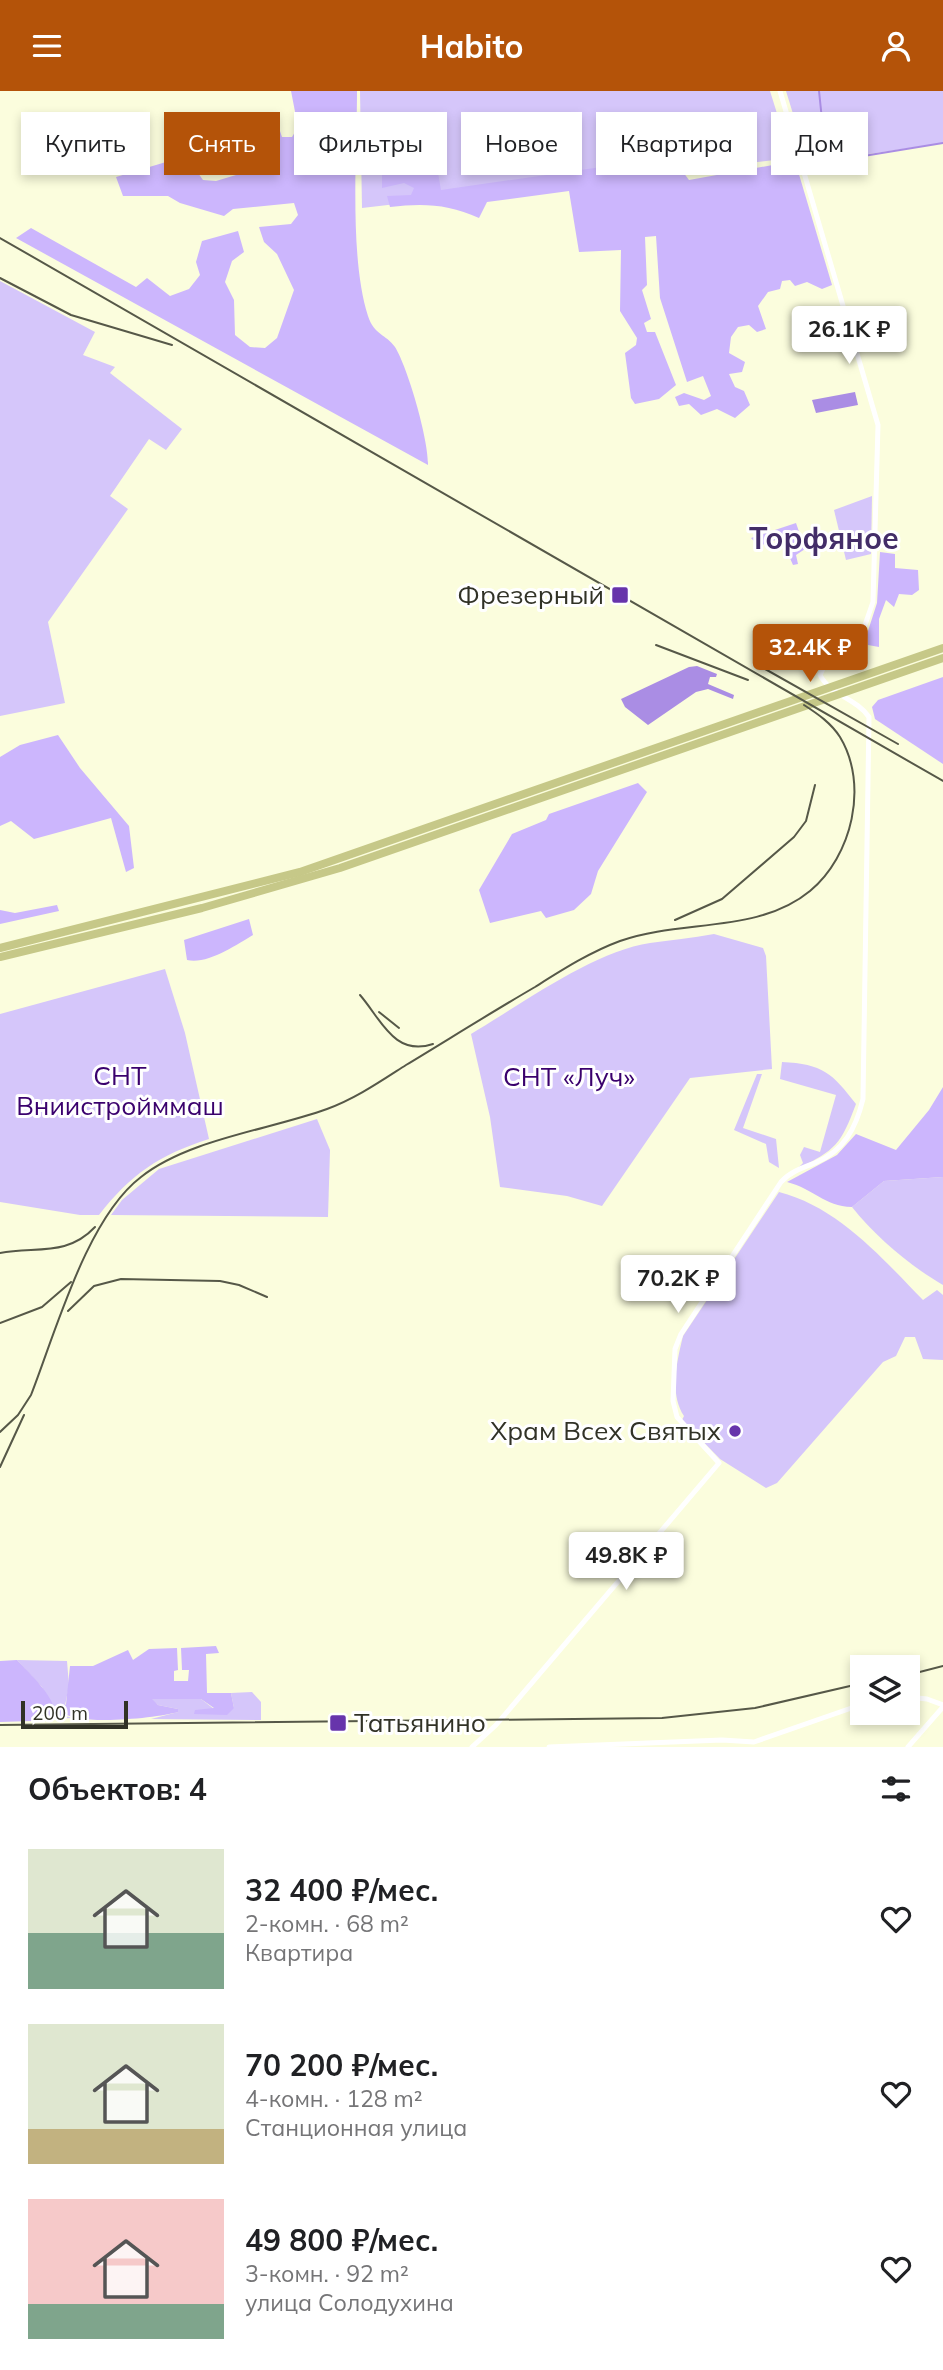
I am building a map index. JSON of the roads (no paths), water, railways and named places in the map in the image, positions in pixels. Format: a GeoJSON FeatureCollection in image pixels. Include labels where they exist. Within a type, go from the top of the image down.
{"type":"FeatureCollection","features":[{"type":"Feature","properties":{"kind":"highway"},"geometry":{"type":"LineString","coordinates":[[0,948],[300,872],[943,648]]}},
{"type":"Feature","properties":{"kind":"highway"},"geometry":{"type":"LineString","coordinates":[[0,957],[202,908],[340,868],[943,658]]}},
{"type":"Feature","properties":{"kind":"street"},"geometry":{"type":"LineString","coordinates":[[472,1747],[481,1744],[719,1463],[677,1417],[673,1401],[675,1349],[681,1334],[787,1175],[836,1152],[856,1122],[863,1098],[869,717],[854,701],[825,685],[820,675],[828,658],[842,655],[858,645],[873,602],[878,425],[780,91]]}},
{"type":"Feature","properties":{"kind":"street"},"geometry":{"type":"LineString","coordinates":[[908,1747],[943,1706],[920,1698]]}},
{"type":"Feature","properties":{"kind":"street"},"geometry":{"type":"LineString","coordinates":[[549,1747],[712,1740],[754,1742],[850,1709]]}},
{"type":"Feature","properties":{"kind":"street"},"geometry":{"type":"LineString","coordinates":[[754,1742],[762,1747]]}},
{"type":"Feature","properties":{"kind":"waterway"},"geometry":{"type":"LineString","coordinates":[[819,91],[826,158],[833,161],[943,143]]}},
{"type":"Feature","properties":{"kind":"railway"},"geometry":{"type":"LineString","coordinates":[[0,238],[943,781]]}},
{"type":"Feature","properties":{"kind":"railway"},"geometry":{"type":"LineString","coordinates":[[0,278],[71,315],[172,345]]}},
{"type":"Feature","properties":{"kind":"railway"},"geometry":{"type":"LineString","coordinates":[[656,645],[748,680]]}},
{"type":"Feature","properties":{"kind":"railway"},"geometry":{"type":"LineString","coordinates":[[758,665],[898,744]]}},
{"type":"Feature","properties":{"kind":"railway"},"geometry":{"type":"LineString","coordinates":[[0,1432],[18,1415],[31,1395],[75,1277],[105,1219],[122,1196],[141,1177],[160,1164],[206,1144],[327,1109],[348,1100],[566,968],[609,945],[644,934],[767,914],[789,905],[810,891],[825,876],[846,840],[854,798],[849,756],[840,737],[828,723],[804,705]]}},
{"type":"Feature","properties":{"kind":"railway"},"geometry":{"type":"LineString","coordinates":[[675,920],[722,899],[794,837],[806,821],[815,785]]}},
{"type":"Feature","properties":{"kind":"railway"},"geometry":{"type":"LineString","coordinates":[[360,995],[398,1041],[420,1047],[433,1044]]}},
{"type":"Feature","properties":{"kind":"railway"},"geometry":{"type":"LineString","coordinates":[[379,1012],[399,1028]]}},
{"type":"Feature","properties":{"kind":"railway"},"geometry":{"type":"LineString","coordinates":[[0,1253],[62,1247],[73,1243],[95,1227]]}},
{"type":"Feature","properties":{"kind":"railway"},"geometry":{"type":"LineString","coordinates":[[68,1311],[94,1286],[121,1279],[220,1281],[239,1285],[267,1297]]}},
{"type":"Feature","properties":{"kind":"railway"},"geometry":{"type":"LineString","coordinates":[[0,1323],[42,1307],[71,1282]]}},
{"type":"Feature","properties":{"kind":"railway"},"geometry":{"type":"LineString","coordinates":[[0,1467],[24,1415]]}},
{"type":"Feature","properties":{"kind":"railway"},"geometry":{"type":"LineString","coordinates":[[920,1672],[943,1666]]}},
{"type":"Feature","properties":{"kind":"railway"},"geometry":{"type":"LineString","coordinates":[[0,1725],[662,1718],[755,1708],[850,1686]]}},
{"type":"Feature","properties":{"kind":"place","name":"Фрезерный"},"geometry":{"type":"Point","coordinates":[620,595]}},
{"type":"Feature","properties":{"kind":"place","name":"Храм Всех Святых"},"geometry":{"type":"Point","coordinates":[735,1431]}},
{"type":"Feature","properties":{"kind":"place","name":"Татьянино"},"geometry":{"type":"Point","coordinates":[338,1723]}},
{"type":"Feature","properties":{"kind":"district","name":"Торфяное"},"geometry":{"type":"Point","coordinates":[824,539]}},
{"type":"Feature","properties":{"kind":"park label","name":"СНТ «Луч»"},"geometry":{"type":"Point","coordinates":[569,1077]}},
{"type":"Feature","properties":{"kind":"park label","name":"СНТ Вниистройммаш"},"geometry":{"type":"Point","coordinates":[120,1090]}}]}
